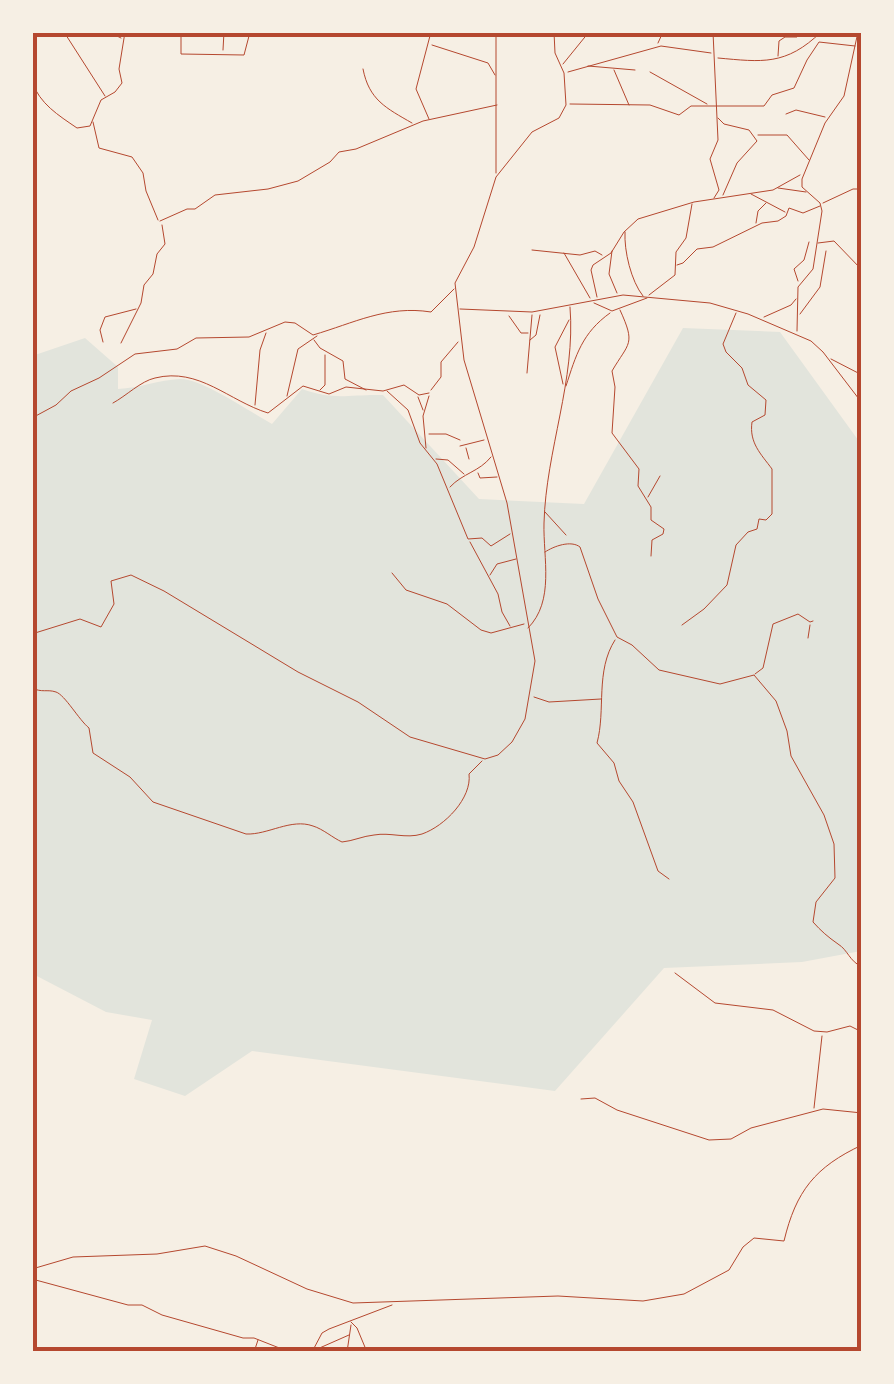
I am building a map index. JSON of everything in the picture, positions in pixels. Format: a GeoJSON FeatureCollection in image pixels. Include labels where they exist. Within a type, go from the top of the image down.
{"type":"FeatureCollection","features":[{"type":"Feature","properties":{"kind":"street"},"geometry":{"type":"LineString","coordinates":[[64,32],[105,98]]}},
{"type":"Feature","properties":{"kind":"street"},"geometry":{"type":"LineString","coordinates":[[109,32],[124,40]]}},
{"type":"Feature","properties":{"kind":"street"},"geometry":{"type":"LineString","coordinates":[[181,32],[181,54],[245,54],[249,34]]}},
{"type":"Feature","properties":{"kind":"street"},"geometry":{"type":"LineString","coordinates":[[222,53],[224,32]]}},
{"type":"Feature","properties":{"kind":"street"},"geometry":{"type":"LineString","coordinates":[[241,32],[362,36],[372,32]]}},
{"type":"Feature","properties":{"kind":"street"},"geometry":{"type":"LineString","coordinates":[[400,32],[428,32],[416,89],[429,119]]}},
{"type":"Feature","properties":{"kind":"street"},"geometry":{"type":"LineString","coordinates":[[32,688],[55,691],[62,696],[89,728],[93,753],[130,776],[150,801],[246,834],[289,825],[312,826],[342,842],[376,834],[423,834],[461,806],[470,786],[469,774],[512,742],[525,719],[534,661],[513,532],[464,360],[456,286],[496,176],[496,32]]}},
{"type":"Feature","properties":{"kind":"street"},"geometry":{"type":"LineString","coordinates":[[496,176],[538,127],[562,116],[566,104],[564,73],[556,53],[554,32]]}},
{"type":"Feature","properties":{"kind":"street"},"geometry":{"type":"LineString","coordinates":[[561,66],[590,32]]}},
{"type":"Feature","properties":{"kind":"street"},"geometry":{"type":"LineString","coordinates":[[657,47],[663,32]]}},
{"type":"Feature","properties":{"kind":"street"},"geometry":{"type":"LineString","coordinates":[[713,32],[712,106],[718,143],[710,159],[719,190],[714,199]]}},
{"type":"Feature","properties":{"kind":"street"},"geometry":{"type":"LineString","coordinates":[[778,59],[779,41],[797,37],[800,32]]}},
{"type":"Feature","properties":{"kind":"street"},"geometry":{"type":"LineString","coordinates":[[564,73],[657,47],[678,46],[758,62],[778,59],[794,54],[820,32]]}},
{"type":"Feature","properties":{"kind":"street"},"geometry":{"type":"LineString","coordinates":[[821,205],[801,183],[828,118],[844,96],[858,32]]}},
{"type":"Feature","properties":{"kind":"street"},"geometry":{"type":"LineString","coordinates":[[121,343],[139,308],[144,285],[154,274],[157,254],[165,244],[138,166],[128,153],[99,148],[94,122],[99,104],[122,83],[120,69],[126,33]]}},
{"type":"Feature","properties":{"kind":"street"},"geometry":{"type":"LineString","coordinates":[[828,41],[829,35]]}},
{"type":"Feature","properties":{"kind":"street"},"geometry":{"type":"LineString","coordinates":[[566,104],[653,105],[674,115],[692,106],[766,105],[772,95],[794,88],[821,41],[855,46]]}},
{"type":"Feature","properties":{"kind":"street"},"geometry":{"type":"LineString","coordinates":[[428,44],[486,62],[496,77]]}},
{"type":"Feature","properties":{"kind":"street"},"geometry":{"type":"LineString","coordinates":[[585,66],[635,70]]}},
{"type":"Feature","properties":{"kind":"street"},"geometry":{"type":"LineString","coordinates":[[612,68],[629,104]]}},
{"type":"Feature","properties":{"kind":"street"},"geometry":{"type":"LineString","coordinates":[[364,69],[368,89],[380,104],[414,124]]}},
{"type":"Feature","properties":{"kind":"street"},"geometry":{"type":"LineString","coordinates":[[650,72],[712,106]]}},
{"type":"Feature","properties":{"kind":"street"},"geometry":{"type":"LineString","coordinates":[[32,82],[41,101],[77,128],[94,122]]}},
{"type":"Feature","properties":{"kind":"street"},"geometry":{"type":"LineString","coordinates":[[160,221],[195,209],[215,195],[298,181],[339,152],[356,149],[414,124],[497,105]]}},
{"type":"Feature","properties":{"kind":"street"},"geometry":{"type":"LineString","coordinates":[[786,114],[794,110],[828,118]]}},
{"type":"Feature","properties":{"kind":"street"},"geometry":{"type":"LineString","coordinates":[[716,116],[723,124],[755,135],[787,135],[809,160]]}},
{"type":"Feature","properties":{"kind":"street"},"geometry":{"type":"LineString","coordinates":[[722,197],[737,163],[756,143],[755,135]]}},
{"type":"Feature","properties":{"kind":"street"},"geometry":{"type":"LineString","coordinates":[[775,189],[803,174]]}},
{"type":"Feature","properties":{"kind":"street"},"geometry":{"type":"LineString","coordinates":[[598,300],[593,265],[605,258],[638,219],[722,197],[775,189],[808,192]]}},
{"type":"Feature","properties":{"kind":"street"},"geometry":{"type":"LineString","coordinates":[[677,265],[696,250],[711,248],[778,221],[790,207],[804,213],[854,189],[862,189]]}},
{"type":"Feature","properties":{"kind":"street"},"geometry":{"type":"LineString","coordinates":[[748,193],[787,214]]}},
{"type":"Feature","properties":{"kind":"street"},"geometry":{"type":"LineString","coordinates":[[564,254],[599,308],[620,310],[673,278],[676,252],[686,238],[694,202]]}},
{"type":"Feature","properties":{"kind":"street"},"geometry":{"type":"LineString","coordinates":[[756,227],[757,213],[768,202]]}},
{"type":"Feature","properties":{"kind":"street"},"geometry":{"type":"LineString","coordinates":[[800,284],[812,271],[821,205]]}},
{"type":"Feature","properties":{"kind":"street"},"geometry":{"type":"LineString","coordinates":[[626,229],[625,246],[634,283],[647,296]]}},
{"type":"Feature","properties":{"kind":"street"},"geometry":{"type":"LineString","coordinates":[[815,244],[834,241],[862,270]]}},
{"type":"Feature","properties":{"kind":"street"},"geometry":{"type":"LineString","coordinates":[[798,334],[800,284],[794,270],[804,260],[809,242]]}},
{"type":"Feature","properties":{"kind":"street"},"geometry":{"type":"LineString","coordinates":[[532,250],[580,255],[595,251],[605,258]]}},
{"type":"Feature","properties":{"kind":"street"},"geometry":{"type":"LineString","coordinates":[[612,250],[610,278],[619,296]]}},
{"type":"Feature","properties":{"kind":"street"},"geometry":{"type":"LineString","coordinates":[[798,316],[820,287],[826,252]]}},
{"type":"Feature","properties":{"kind":"street"},"geometry":{"type":"LineString","coordinates":[[32,418],[58,404],[71,390],[99,378],[135,354],[177,349],[196,338],[246,338],[292,322],[313,335],[369,314],[408,309],[431,312],[456,286]]}},
{"type":"Feature","properties":{"kind":"street"},"geometry":{"type":"LineString","coordinates":[[459,309],[541,312],[619,296],[710,303],[798,334],[828,357],[862,375]]}},
{"type":"Feature","properties":{"kind":"street"},"geometry":{"type":"LineString","coordinates":[[762,319],[792,306],[798,297]]}},
{"type":"Feature","properties":{"kind":"street"},"geometry":{"type":"LineString","coordinates":[[528,626],[544,606],[545,512],[572,344],[570,304]]}},
{"type":"Feature","properties":{"kind":"street"},"geometry":{"type":"LineString","coordinates":[[103,342],[100,330],[106,316],[139,308]]}},
{"type":"Feature","properties":{"kind":"street"},"geometry":{"type":"LineString","coordinates":[[620,310],[630,338],[625,355],[612,371],[612,430],[639,469],[638,486],[652,509],[651,520],[664,530],[652,542],[651,556]]}},
{"type":"Feature","properties":{"kind":"street"},"geometry":{"type":"LineString","coordinates":[[682,624],[727,586],[736,544],[757,528],[758,520],[772,514],[772,469],[758,455],[751,431],[754,420],[765,414],[766,400],[748,385],[742,368],[722,344],[737,310]]}},
{"type":"Feature","properties":{"kind":"street"},"geometry":{"type":"LineString","coordinates":[[564,390],[576,350],[593,325],[612,311]]}},
{"type":"Feature","properties":{"kind":"street"},"geometry":{"type":"LineString","coordinates":[[528,373],[532,312]]}},
{"type":"Feature","properties":{"kind":"street"},"geometry":{"type":"LineString","coordinates":[[529,340],[536,334],[541,312]]}},
{"type":"Feature","properties":{"kind":"street"},"geometry":{"type":"LineString","coordinates":[[508,313],[518,331],[529,332]]}},
{"type":"Feature","properties":{"kind":"street"},"geometry":{"type":"LineString","coordinates":[[564,390],[555,347],[571,318]]}},
{"type":"Feature","properties":{"kind":"street"},"geometry":{"type":"LineString","coordinates":[[255,408],[260,350],[267,330]]}},
{"type":"Feature","properties":{"kind":"street"},"geometry":{"type":"LineString","coordinates":[[287,398],[298,349],[320,334]]}},
{"type":"Feature","properties":{"kind":"street"},"geometry":{"type":"LineString","coordinates":[[424,412],[429,393],[441,378],[441,362],[461,338]]}},
{"type":"Feature","properties":{"kind":"street"},"geometry":{"type":"LineString","coordinates":[[314,340],[344,362],[345,379],[369,391]]}},
{"type":"Feature","properties":{"kind":"street"},"geometry":{"type":"LineString","coordinates":[[320,390],[324,388],[326,373],[324,351]]}},
{"type":"Feature","properties":{"kind":"street"},"geometry":{"type":"LineString","coordinates":[[828,357],[862,403]]}},
{"type":"Feature","properties":{"kind":"street"},"geometry":{"type":"LineString","coordinates":[[113,402],[152,378],[187,377],[268,412],[298,387],[331,393],[346,387],[369,391],[406,386],[417,394],[424,412],[426,451]]}},
{"type":"Feature","properties":{"kind":"street"},"geometry":{"type":"LineString","coordinates":[[388,390],[408,410],[510,626]]}},
{"type":"Feature","properties":{"kind":"street"},"geometry":{"type":"LineString","coordinates":[[417,394],[429,393]]}},
{"type":"Feature","properties":{"kind":"street"},"geometry":{"type":"LineString","coordinates":[[426,433],[446,434],[460,440]]}},
{"type":"Feature","properties":{"kind":"street"},"geometry":{"type":"LineString","coordinates":[[460,446],[487,439]]}},
{"type":"Feature","properties":{"kind":"street"},"geometry":{"type":"LineString","coordinates":[[466,445],[469,459]]}},
{"type":"Feature","properties":{"kind":"street"},"geometry":{"type":"LineString","coordinates":[[448,490],[465,474],[478,470],[492,455]]}},
{"type":"Feature","properties":{"kind":"street"},"geometry":{"type":"LineString","coordinates":[[433,459],[448,460],[465,474]]}},
{"type":"Feature","properties":{"kind":"street"},"geometry":{"type":"LineString","coordinates":[[478,470],[480,478],[498,476]]}},
{"type":"Feature","properties":{"kind":"street"},"geometry":{"type":"LineString","coordinates":[[646,500],[660,476]]}},
{"type":"Feature","properties":{"kind":"street"},"geometry":{"type":"LineString","coordinates":[[545,512],[566,535]]}},
{"type":"Feature","properties":{"kind":"street"},"geometry":{"type":"LineString","coordinates":[[469,539],[482,538],[490,546],[513,532]]}},
{"type":"Feature","properties":{"kind":"street"},"geometry":{"type":"LineString","coordinates":[[545,552],[558,545],[580,547],[594,591],[617,638],[632,645],[664,673],[720,684],[754,675],[764,668],[774,624],[798,614],[812,621],[808,638]]}},
{"type":"Feature","properties":{"kind":"street"},"geometry":{"type":"LineString","coordinates":[[490,578],[497,564],[516,559]]}},
{"type":"Feature","properties":{"kind":"street"},"geometry":{"type":"LineString","coordinates":[[392,573],[406,590],[447,604],[481,630],[491,633],[510,626],[528,626]]}},
{"type":"Feature","properties":{"kind":"street"},"geometry":{"type":"LineString","coordinates":[[35,633],[72,620],[86,620],[101,627],[114,603],[112,581],[124,574],[131,575],[343,694],[400,732],[485,759]]}},
{"type":"Feature","properties":{"kind":"street"},"geometry":{"type":"LineString","coordinates":[[617,638],[602,674],[598,745],[611,758],[633,802],[658,871],[669,879]]}},
{"type":"Feature","properties":{"kind":"street"},"geometry":{"type":"LineString","coordinates":[[754,675],[776,700],[786,726],[790,756],[824,816],[834,845],[834,878],[816,902],[813,922],[828,940],[841,946],[852,962],[862,967]]}},
{"type":"Feature","properties":{"kind":"street"},"geometry":{"type":"LineString","coordinates":[[531,696],[549,702],[601,699]]}},
{"type":"Feature","properties":{"kind":"street"},"geometry":{"type":"LineString","coordinates":[[675,972],[680,980],[714,1003],[773,1010],[792,1018],[806,1030],[822,1032],[850,1026],[862,1032]]}},
{"type":"Feature","properties":{"kind":"street"},"geometry":{"type":"LineString","coordinates":[[814,1111],[822,1032]]}},
{"type":"Feature","properties":{"kind":"street"},"geometry":{"type":"LineString","coordinates":[[582,1099],[595,1098],[616,1110],[708,1140],[731,1139],[751,1128],[814,1111],[862,1113]]}},
{"type":"Feature","properties":{"kind":"street"},"geometry":{"type":"LineString","coordinates":[[32,1269],[73,1257],[157,1254],[204,1246],[353,1303],[554,1296],[636,1301],[684,1294],[730,1270],[750,1240],[761,1237],[784,1241],[790,1214],[808,1183],[836,1158],[862,1145]]}},
{"type":"Feature","properties":{"kind":"street"},"geometry":{"type":"LineString","coordinates":[[32,1279],[128,1305],[141,1304],[162,1315],[292,1352]]}},
{"type":"Feature","properties":{"kind":"street"},"geometry":{"type":"LineString","coordinates":[[349,1334],[312,1352],[322,1333],[398,1304]]}},
{"type":"Feature","properties":{"kind":"street"},"geometry":{"type":"LineString","coordinates":[[347,1352],[351,1321]]}},
{"type":"Feature","properties":{"kind":"street"},"geometry":{"type":"LineString","coordinates":[[351,1321],[367,1352]]}},
{"type":"Feature","properties":{"kind":"street"},"geometry":{"type":"LineString","coordinates":[[254,1352],[258,1340]]}},
{"type":"Feature","properties":{"kind":"street"},"geometry":{"type":"LineString","coordinates":[[277,1352],[287,1351]]}},
{"type":"Feature","properties":{"kind":"shaded area"},"geometry":{"type":"Polygon","coordinates":[[[683,328],[780,332],[861,444],[861,951],[802,962],[664,968],[555,1091],[252,1051],[185,1096],[134,1079],[152,1020],[106,1012],[33,974],[32,356],[85,338],[118,367],[118,389],[189,380],[272,424],[302,389],[333,396],[383,395],[479,499],[584,504],[683,328]]]}}]}
